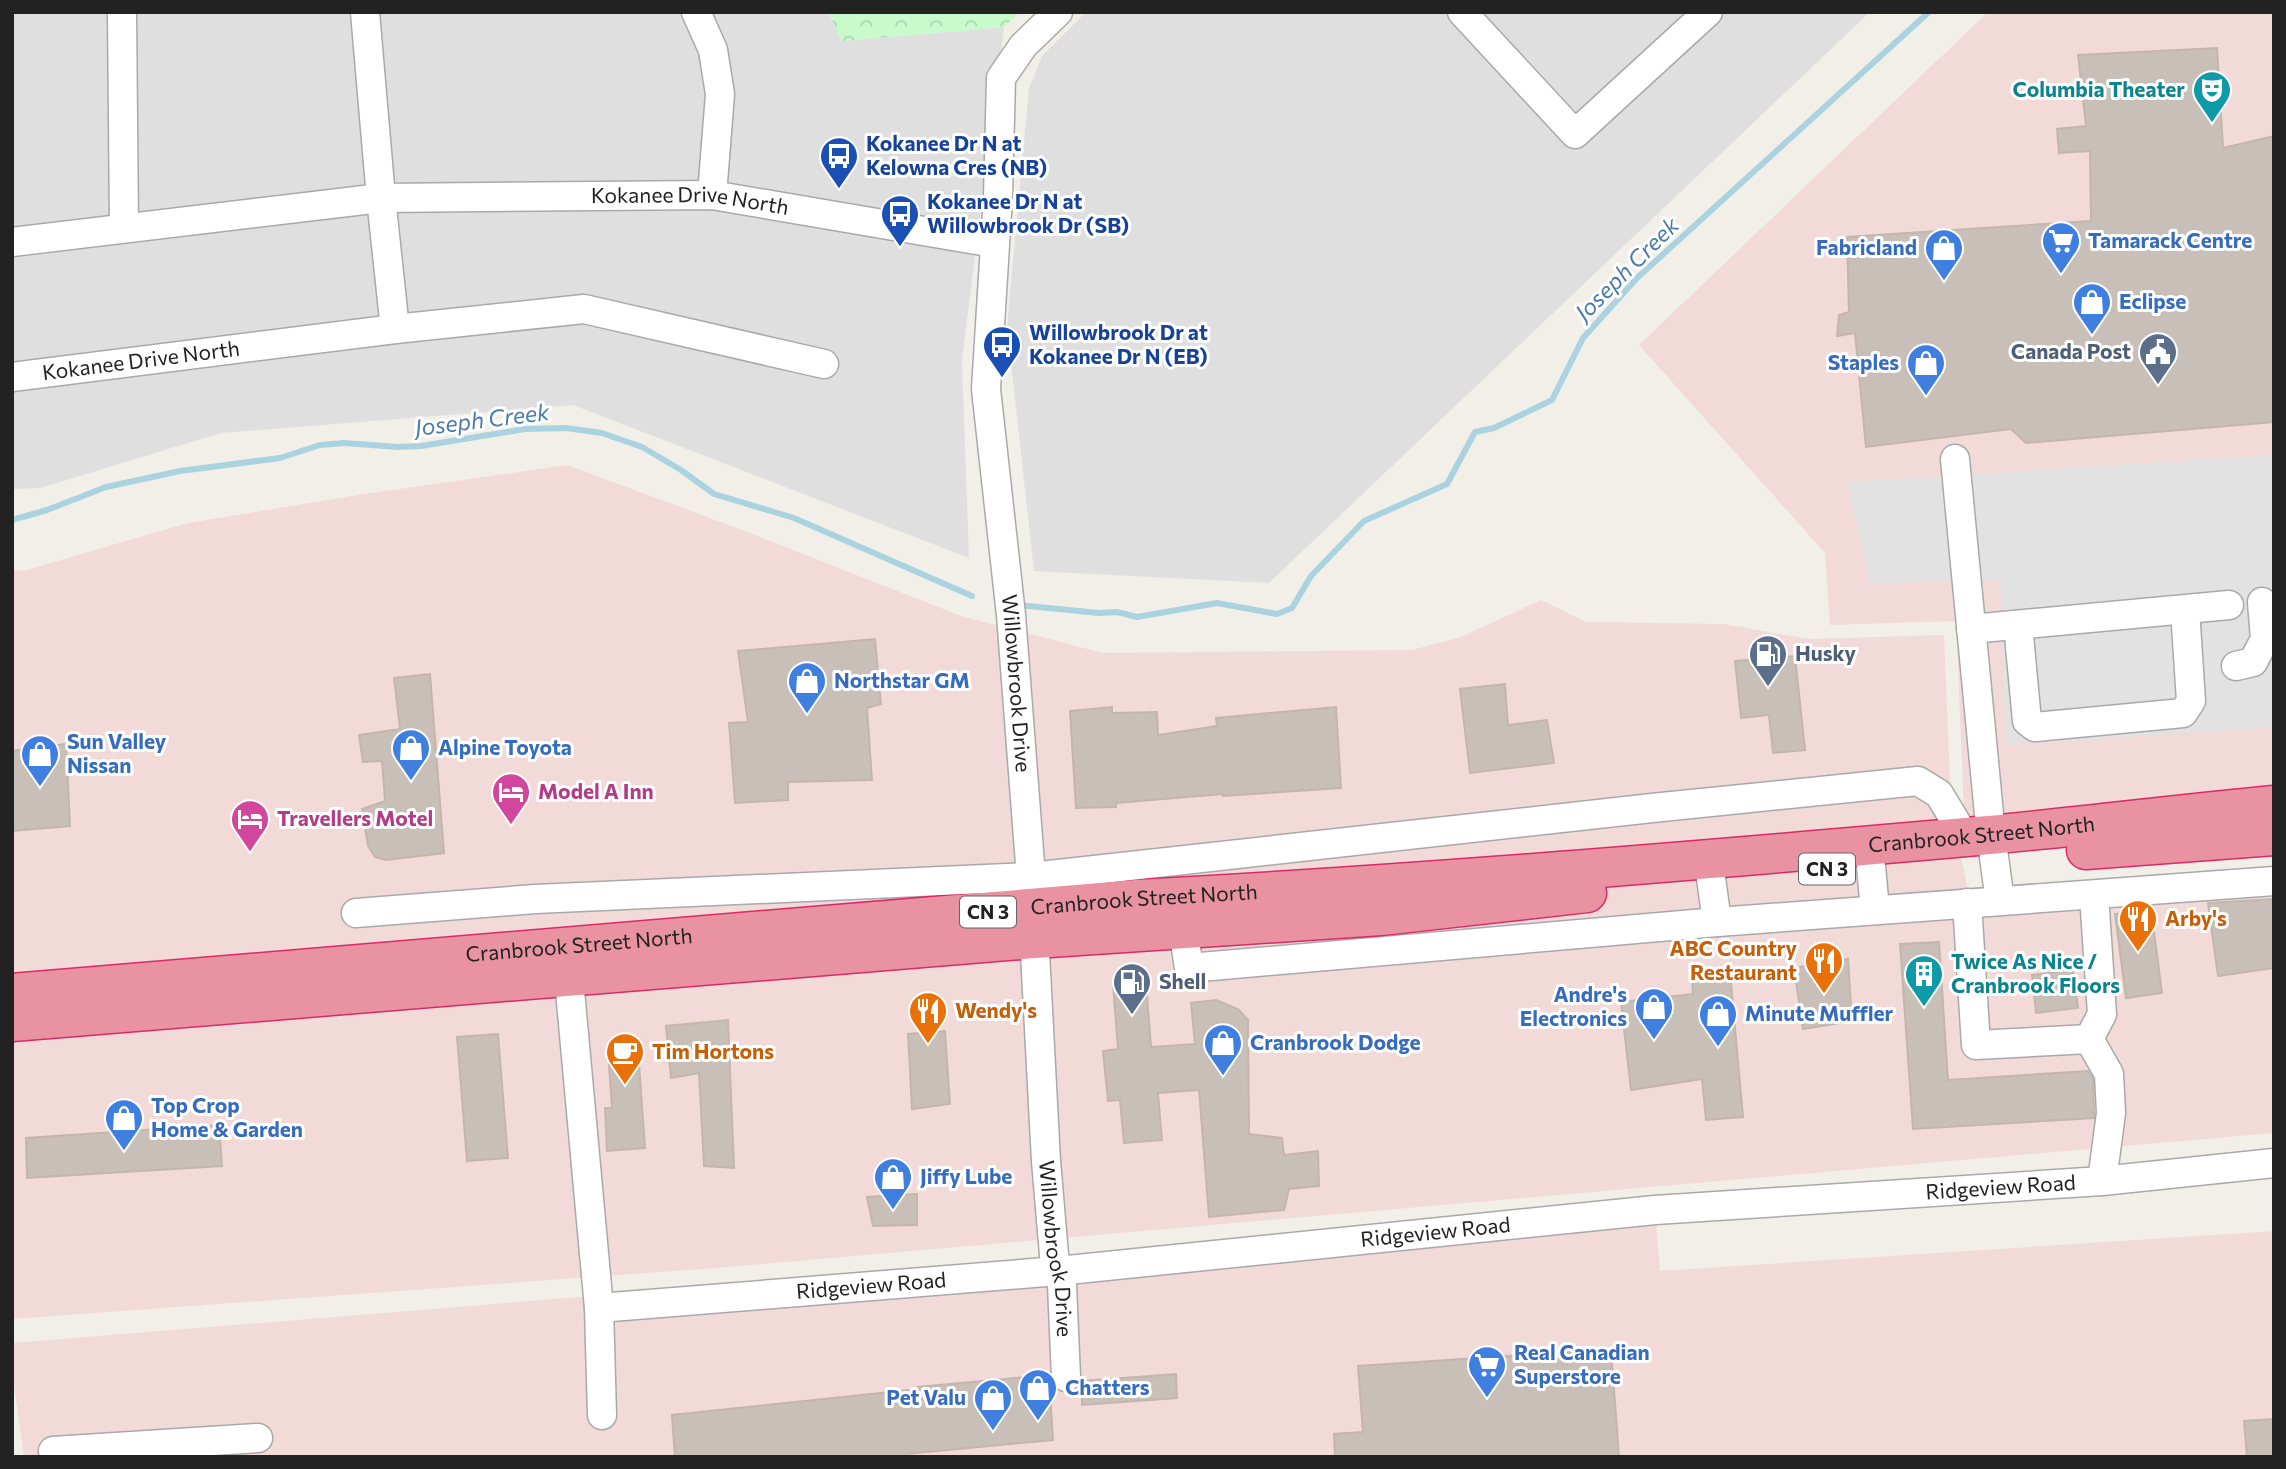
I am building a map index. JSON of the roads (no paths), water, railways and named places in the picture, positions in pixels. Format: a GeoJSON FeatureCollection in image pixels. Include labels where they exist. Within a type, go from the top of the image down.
{"type":"FeatureCollection","features":[{"type":"Feature","properties":{"kind":"highway","name":"Cranbrook Street North"},"geometry":{"type":"LineString","coordinates":[[1032,908],[1183,929],[1381,916],[1524,920],[1711,878],[1871,866],[1984,843],[2274,805]]}},
{"type":"Feature","properties":{"kind":"highway","name":"Cranbrook Street North"},"geometry":{"type":"LineString","coordinates":[[12,1022],[1032,908],[1137,899],[1984,843],[2274,836]]}},
{"type":"Feature","properties":{"kind":"highway","name":"Cranbrook Street North"},"geometry":{"type":"LineString","coordinates":[[12,993],[567,962]]}},
{"type":"Feature","properties":{"kind":"street"},"geometry":{"type":"LineString","coordinates":[[122,12],[124,229]]}},
{"type":"Feature","properties":{"kind":"street"},"geometry":{"type":"LineString","coordinates":[[365,12],[395,330]]}},
{"type":"Feature","properties":{"kind":"street"},"geometry":{"type":"LineString","coordinates":[[696,12],[713,50],[720,94],[712,195]]}},
{"type":"Feature","properties":{"kind":"street","name":"Willowbrook Drive"},"geometry":{"type":"LineString","coordinates":[[1058,12],[1023,46],[1001,78],[998,197],[986,389],[1011,615],[1051,1214],[1054,1255],[1062,1286],[1066,1377]]}},
{"type":"Feature","properties":{"kind":"street"},"geometry":{"type":"LineString","coordinates":[[1462,12],[1575,134],[1708,12]]}},
{"type":"Feature","properties":{"kind":"street","name":"Kokanee Drive North"},"geometry":{"type":"LineString","coordinates":[[12,242],[381,198],[712,195],[994,243]]}},
{"type":"Feature","properties":{"kind":"street","name":"Kokanee Drive North"},"geometry":{"type":"LineString","coordinates":[[12,377],[584,309],[824,364]]}},
{"type":"Feature","properties":{"kind":"street"},"geometry":{"type":"LineString","coordinates":[[1955,460],[1972,629],[1984,843],[2000,901]]}},
{"type":"Feature","properties":{"kind":"street"},"geometry":{"type":"LineString","coordinates":[[2236,666],[2253,662],[2265,639],[2262,602]]}},
{"type":"Feature","properties":{"kind":"street"},"geometry":{"type":"LineString","coordinates":[[1972,629],[2229,605]]}},
{"type":"Feature","properties":{"kind":"street"},"geometry":{"type":"LineString","coordinates":[[2018,625],[2027,721],[2035,727],[2183,713],[2191,701],[2185,610]]}},
{"type":"Feature","properties":{"kind":"street"},"geometry":{"type":"LineString","coordinates":[[356,913],[535,899],[1032,908],[1639,809],[1918,781],[1939,794],[1984,843]]}},
{"type":"Feature","properties":{"kind":"street"},"geometry":{"type":"LineString","coordinates":[[1871,866],[1875,910]]}},
{"type":"Feature","properties":{"kind":"street"},"geometry":{"type":"LineString","coordinates":[[1711,878],[1717,922]]}},
{"type":"Feature","properties":{"kind":"street"},"geometry":{"type":"LineString","coordinates":[[1524,920],[1717,922],[2274,881]]}},
{"type":"Feature","properties":{"kind":"street"},"geometry":{"type":"LineString","coordinates":[[2089,1039],[2102,1014],[2094,895]]}},
{"type":"Feature","properties":{"kind":"street"},"geometry":{"type":"LineString","coordinates":[[1967,903],[1976,1045],[2089,1039]]}},
{"type":"Feature","properties":{"kind":"street"},"geometry":{"type":"LineString","coordinates":[[567,962],[599,1308],[602,1415]]}},
{"type":"Feature","properties":{"kind":"street"},"geometry":{"type":"LineString","coordinates":[[2089,1039],[2109,1074],[2111,1112],[2102,1181]]}},
{"type":"Feature","properties":{"kind":"street","name":"Ridgeview Road"},"geometry":{"type":"LineString","coordinates":[[599,1308],[1058,1271],[1655,1210],[2102,1181],[2274,1163]]}},
{"type":"Feature","properties":{"kind":"street"},"geometry":{"type":"LineString","coordinates":[[54,1457],[53,1451],[258,1438]]}},
{"type":"Feature","properties":{"kind":"waterway","name":"Joseph Creek"},"geometry":{"type":"LineString","coordinates":[[1018,605],[1099,613],[1117,612],[1137,617],[1217,603],[1277,614],[1292,608],[1311,576],[1364,521],[1447,484],[1475,432],[1494,428],[1552,400],[1583,338],[1637,278],[1929,12]]}},
{"type":"Feature","properties":{"kind":"waterway","name":"Joseph Creek"},"geometry":{"type":"LineString","coordinates":[[12,520],[47,510],[106,487],[180,471],[280,458],[320,445],[344,443],[421,446],[525,429],[566,428],[602,433],[642,447],[714,494],[794,518],[972,596]]}},
{"type":"Feature","properties":{"kind":"place","name":"Columbia Theater"},"geometry":{"type":"Point","coordinates":[2212,124]}},
{"type":"Feature","properties":{"kind":"place","name":"Kokanee Dr N at Kelowna Cres (NB)"},"geometry":{"type":"Point","coordinates":[839,190]}},
{"type":"Feature","properties":{"kind":"place","name":"Kokanee Dr N at Willowbrook Dr (SB)"},"geometry":{"type":"Point","coordinates":[900,248]}},
{"type":"Feature","properties":{"kind":"place","name":"Tamarack Centre"},"geometry":{"type":"Point","coordinates":[2061,275]}},
{"type":"Feature","properties":{"kind":"place","name":"Fabricland"},"geometry":{"type":"Point","coordinates":[1944,282]}},
{"type":"Feature","properties":{"kind":"place","name":"Eclipse"},"geometry":{"type":"Point","coordinates":[2092,336]}},
{"type":"Feature","properties":{"kind":"place","name":"Willowbrook Dr at Kokanee Dr N (EB)"},"geometry":{"type":"Point","coordinates":[1002,379]}},
{"type":"Feature","properties":{"kind":"place","name":"Canada Post"},"geometry":{"type":"Point","coordinates":[2158,386]}},
{"type":"Feature","properties":{"kind":"place","name":"Staples"},"geometry":{"type":"Point","coordinates":[1926,397]}},
{"type":"Feature","properties":{"kind":"place","name":"Husky"},"geometry":{"type":"Point","coordinates":[1768,688]}},
{"type":"Feature","properties":{"kind":"place","name":"Northstar GM"},"geometry":{"type":"Point","coordinates":[807,715]}},
{"type":"Feature","properties":{"kind":"place","name":"Alpine Toyota"},"geometry":{"type":"Point","coordinates":[411,782]}},
{"type":"Feature","properties":{"kind":"place","name":"Sun Valley Nissan"},"geometry":{"type":"Point","coordinates":[40,788]}},
{"type":"Feature","properties":{"kind":"place","name":"Model A Inn"},"geometry":{"type":"Point","coordinates":[511,826]}},
{"type":"Feature","properties":{"kind":"place","name":"Travellers Motel"},"geometry":{"type":"Point","coordinates":[250,853]}},
{"type":"Feature","properties":{"kind":"place","name":"Arby's"},"geometry":{"type":"Point","coordinates":[2138,953]}},
{"type":"Feature","properties":{"kind":"place","name":"ABC Country Restaurant"},"geometry":{"type":"Point","coordinates":[1824,995]}},
{"type":"Feature","properties":{"kind":"place","name":"Twice As Nice / Cranbrook Floors"},"geometry":{"type":"Point","coordinates":[1924,1008]}},
{"type":"Feature","properties":{"kind":"place","name":"Shell"},"geometry":{"type":"Point","coordinates":[1132,1016]}},
{"type":"Feature","properties":{"kind":"place","name":"Andre's Electronics"},"geometry":{"type":"Point","coordinates":[1654,1041]}},
{"type":"Feature","properties":{"kind":"place","name":"Wendy's"},"geometry":{"type":"Point","coordinates":[928,1045]}},
{"type":"Feature","properties":{"kind":"place","name":"Minute Muffler"},"geometry":{"type":"Point","coordinates":[1718,1048]}},
{"type":"Feature","properties":{"kind":"place","name":"Cranbrook Dodge"},"geometry":{"type":"Point","coordinates":[1223,1077]}},
{"type":"Feature","properties":{"kind":"place","name":"Tim Hortons"},"geometry":{"type":"Point","coordinates":[625,1086]}},
{"type":"Feature","properties":{"kind":"place","name":"Top Crop Home & Garden"},"geometry":{"type":"Point","coordinates":[124,1152]}},
{"type":"Feature","properties":{"kind":"place","name":"Jiffy Lube"},"geometry":{"type":"Point","coordinates":[893,1211]}},
{"type":"Feature","properties":{"kind":"place","name":"Real Canadian Superstore"},"geometry":{"type":"Point","coordinates":[1487,1399]}},
{"type":"Feature","properties":{"kind":"place","name":"Chatters"},"geometry":{"type":"Point","coordinates":[1038,1422]}},
{"type":"Feature","properties":{"kind":"place","name":"Pet Valu"},"geometry":{"type":"Point","coordinates":[993,1432]}}]}
